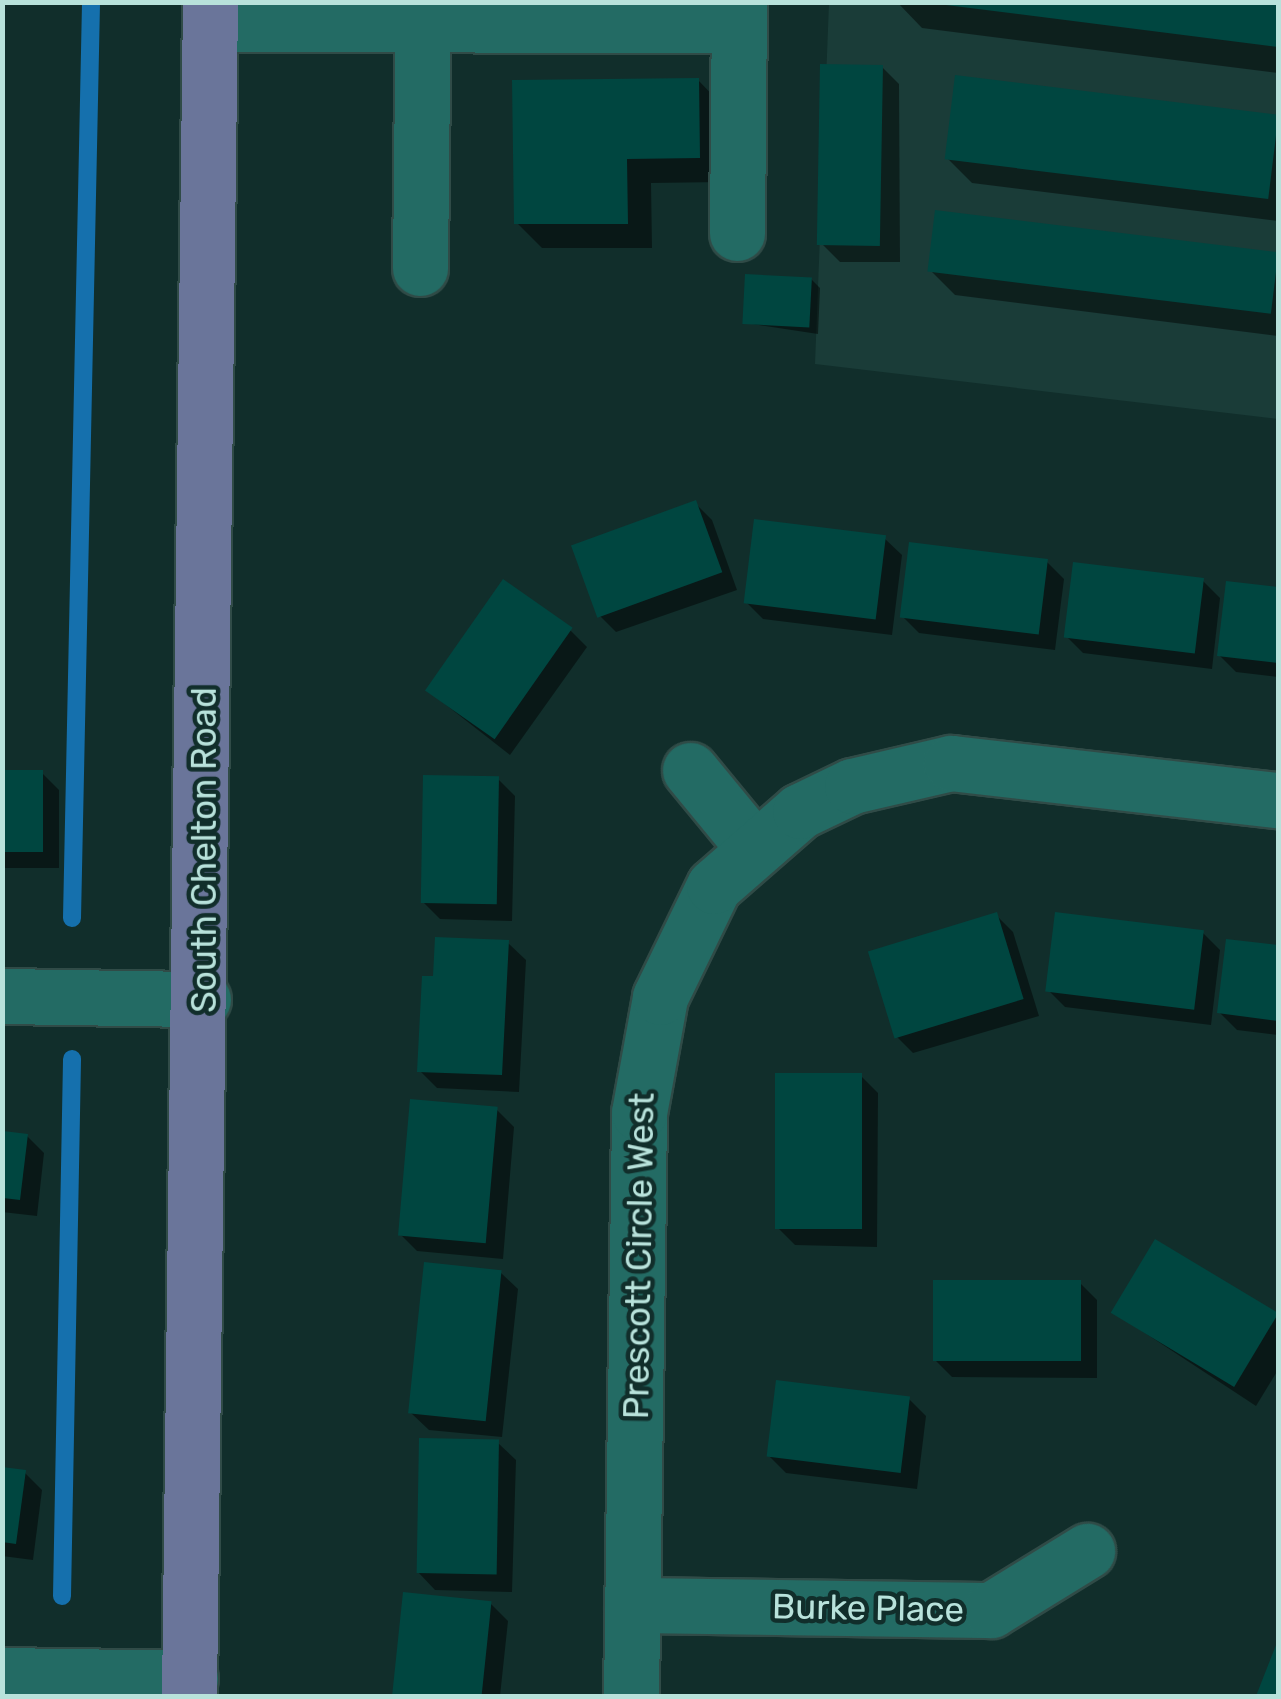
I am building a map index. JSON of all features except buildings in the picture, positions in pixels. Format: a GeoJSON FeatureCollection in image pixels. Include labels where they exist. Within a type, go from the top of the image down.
{"type":"FeatureCollection","features":[{"type":"Feature","properties":{"kind":"main road","name":"South Chelton Road"},"geometry":{"type":"LineString","coordinates":[[189,1687],[203,999],[210,14]]}},
{"type":"Feature","properties":{"kind":"street"},"geometry":{"type":"LineString","coordinates":[[420,268],[423,11]]}},
{"type":"Feature","properties":{"kind":"street"},"geometry":{"type":"LineString","coordinates":[[210,14],[739,14],[737,233]]}},
{"type":"Feature","properties":{"kind":"street","name":"Prescott Circle West"},"geometry":{"type":"LineString","coordinates":[[631,1696],[647,1046],[682,941],[714,886],[754,848],[852,786],[951,762],[1278,800]]}},
{"type":"Feature","properties":{"kind":"street"},"geometry":{"type":"LineString","coordinates":[[690,770],[754,848]]}},
{"type":"Feature","properties":{"kind":"street"},"geometry":{"type":"LineString","coordinates":[[2,996],[203,999]]}},
{"type":"Feature","properties":{"kind":"street","name":"Burke Place"},"geometry":{"type":"LineString","coordinates":[[632,1606],[991,1610],[1087,1551]]}},
{"type":"Feature","properties":{"kind":"street"},"geometry":{"type":"LineString","coordinates":[[2,1675],[189,1687]]}},
{"type":"Feature","properties":{"kind":"shaded area"},"geometry":{"type":"Polygon","coordinates":[[[829,3],[1278,3],[1278,419],[815,364],[829,3]]]}},
{"type":"Feature","properties":{"kind":"waterway"},"geometry":{"type":"LineString","coordinates":[[72,918],[91,2]]}},
{"type":"Feature","properties":{"kind":"waterway"},"geometry":{"type":"LineString","coordinates":[[62,1596],[72,1059]]}}]}
